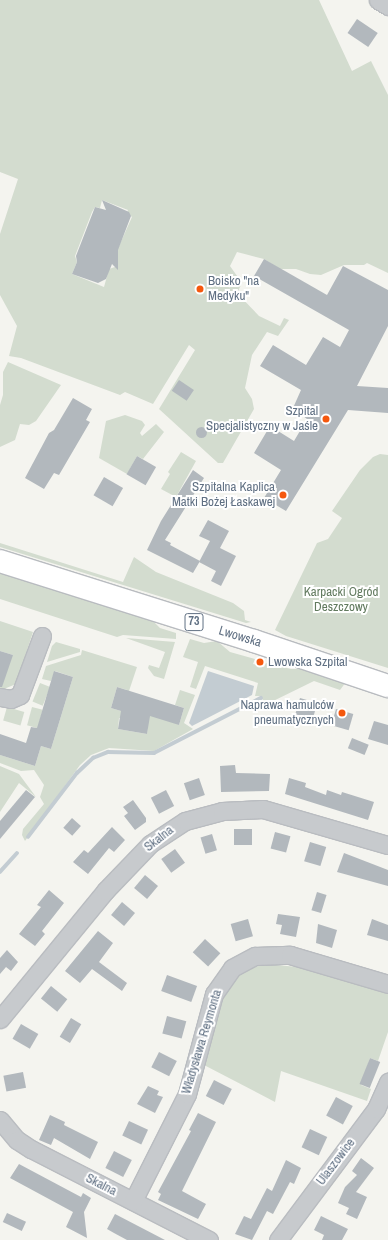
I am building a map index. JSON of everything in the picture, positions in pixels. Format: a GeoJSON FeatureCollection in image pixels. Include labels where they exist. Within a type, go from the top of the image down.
{"type":"FeatureCollection","features":[{"type":"Feature","properties":{"kind":"main road","name":"Lwowska"},"geometry":{"type":"LineString","coordinates":[[0,561],[283,650],[388,686]]}},
{"type":"Feature","properties":{"kind":"street"},"geometry":{"type":"LineString","coordinates":[[378,0],[388,6]]}},
{"type":"Feature","properties":{"kind":"street"},"geometry":{"type":"LineString","coordinates":[[0,697],[11,699],[20,695],[42,636]]}},
{"type":"Feature","properties":{"kind":"street","name":"Skalna"},"geometry":{"type":"LineString","coordinates":[[0,1019],[110,886],[150,844],[185,821],[222,811],[263,809],[388,845]]}},
{"type":"Feature","properties":{"kind":"street","name":"Władysława Reymonta"},"geometry":{"type":"LineString","coordinates":[[133,1200],[187,1094],[214,994],[232,968],[255,956],[290,955],[388,984]]}},
{"type":"Feature","properties":{"kind":"street","name":"Ulaszowice"},"geometry":{"type":"LineString","coordinates":[[278,1240],[376,1109],[388,1082]]}},
{"type":"Feature","properties":{"kind":"street","name":"Skalna"},"geometry":{"type":"LineString","coordinates":[[0,1120],[17,1140],[31,1149],[209,1240]]}},
{"type":"Feature","properties":{"kind":"green space"},"geometry":{"type":"Polygon","coordinates":[[[0,0],[319,0],[352,71],[371,61],[388,95],[388,273],[367,263],[364,265],[344,265],[321,275],[310,274],[296,269],[280,269],[264,259],[237,252],[230,266],[242,283],[237,293],[259,316],[280,326],[284,318],[289,320],[278,336],[267,332],[252,355],[245,388],[252,399],[254,409],[223,463],[218,463],[159,409],[195,350],[189,345],[153,404],[125,392],[120,395],[21,358],[9,356],[17,326],[0,295],[0,234],[18,179],[0,172],[0,0]],[[102,200],[100,208],[95,207],[75,256],[77,262],[72,274],[104,287],[109,269],[115,267],[118,261],[115,255],[132,217],[127,213],[128,210],[102,200]]]}},
{"type":"Feature","properties":{"kind":"green space"},"geometry":{"type":"Polygon","coordinates":[[[8,362],[61,385],[36,421],[29,425],[20,424],[15,440],[0,447],[0,405],[3,395],[3,372],[8,362]]]}},
{"type":"Feature","properties":{"kind":"green space"},"geometry":{"type":"Polygon","coordinates":[[[125,415],[142,421],[145,425],[140,433],[142,436],[156,424],[164,432],[143,459],[137,456],[127,474],[99,458],[106,421],[125,415]]]}},
{"type":"Feature","properties":{"kind":"green space"},"geometry":{"type":"Polygon","coordinates":[[[181,452],[196,461],[176,497],[161,489],[170,474],[168,472],[181,452]]]}},
{"type":"Feature","properties":{"kind":"green space","name":"Karpacki Ogród Deszczowy"},"geometry":{"type":"Polygon","coordinates":[[[380,454],[388,455],[388,668],[286,636],[275,630],[317,543],[328,539],[342,518],[332,511],[360,470],[373,457],[380,454]]]}},
{"type":"Feature","properties":{"kind":"green space"},"geometry":{"type":"Polygon","coordinates":[[[0,543],[123,582],[134,557],[156,572],[233,603],[244,611],[245,620],[251,622],[246,623],[0,547],[0,543]]]}},
{"type":"Feature","properties":{"kind":"green space"},"geometry":{"type":"Polygon","coordinates":[[[0,572],[153,621],[160,628],[176,633],[176,639],[123,635],[117,637],[0,599],[0,572]]]}},
{"type":"Feature","properties":{"kind":"green space"},"geometry":{"type":"Polygon","coordinates":[[[0,621],[33,632],[16,684],[4,689],[0,688],[0,670],[13,655],[0,651],[0,621]]]}},
{"type":"Feature","properties":{"kind":"green space"},"geometry":{"type":"Polygon","coordinates":[[[126,638],[175,642],[164,679],[154,676],[148,668],[149,665],[159,668],[165,652],[126,638]]]}},
{"type":"Feature","properties":{"kind":"green space"},"geometry":{"type":"Polygon","coordinates":[[[190,639],[204,643],[217,641],[230,652],[255,659],[253,664],[264,667],[266,663],[291,669],[306,669],[346,682],[340,690],[314,681],[261,707],[263,700],[261,696],[255,696],[258,683],[205,666],[196,689],[190,687],[198,662],[183,657],[190,639]]]}},
{"type":"Feature","properties":{"kind":"green space"},"geometry":{"type":"Polygon","coordinates":[[[56,642],[80,649],[80,652],[47,662],[52,646],[56,642]]]}},
{"type":"Feature","properties":{"kind":"green space"},"geometry":{"type":"Polygon","coordinates":[[[82,650],[137,667],[129,691],[179,725],[184,708],[175,705],[180,690],[195,695],[184,723],[193,729],[154,751],[109,748],[91,755],[80,765],[25,841],[22,835],[23,829],[44,804],[40,797],[44,785],[34,770],[21,771],[0,763],[0,755],[35,766],[41,746],[51,749],[73,677],[55,671],[51,681],[42,679],[46,666],[81,655],[82,650]],[[117,687],[111,708],[121,711],[127,690],[117,687]],[[119,718],[118,729],[147,734],[148,723],[119,718]]]}},
{"type":"Feature","properties":{"kind":"green space"},"geometry":{"type":"Polygon","coordinates":[[[40,683],[50,687],[43,706],[33,702],[40,683]]]}},
{"type":"Feature","properties":{"kind":"green space"},"geometry":{"type":"Polygon","coordinates":[[[7,707],[24,712],[20,725],[3,720],[7,707]]]}},
{"type":"Feature","properties":{"kind":"green space"},"geometry":{"type":"Polygon","coordinates":[[[32,707],[43,710],[38,728],[27,725],[32,707]]]}},
{"type":"Feature","properties":{"kind":"green space"},"geometry":{"type":"Polygon","coordinates":[[[0,766],[19,774],[36,797],[19,783],[0,812],[0,766]]]}},
{"type":"Feature","properties":{"kind":"green space"},"geometry":{"type":"Polygon","coordinates":[[[265,964],[298,967],[388,994],[388,1032],[378,1061],[370,1058],[361,1085],[371,1089],[367,1101],[281,1071],[275,1102],[204,1065],[226,989],[238,972],[265,964]]]}},
{"type":"Feature","properties":{"kind":"shaded area"},"geometry":{"type":"Polygon","coordinates":[[[208,671],[254,686],[252,695],[192,726],[189,723],[208,671]]]}},
{"type":"Feature","properties":{"kind":"building"},"geometry":{"type":"Polygon","coordinates":[[[357,19],[378,33],[368,47],[347,33],[357,19]]]}},
{"type":"Feature","properties":{"kind":"building"},"geometry":{"type":"Polygon","coordinates":[[[102,200],[129,212],[131,216],[118,250],[118,270],[112,264],[106,279],[98,283],[72,274],[77,262],[76,256],[95,207],[106,210],[102,200]]]}},
{"type":"Feature","properties":{"kind":"building"},"geometry":{"type":"Polygon","coordinates":[[[264,259],[327,295],[343,266],[388,290],[388,326],[357,386],[388,388],[388,413],[348,410],[286,511],[264,498],[281,470],[254,453],[270,426],[294,441],[307,419],[293,408],[301,390],[260,366],[273,345],[306,365],[323,337],[340,347],[349,330],[254,276],[264,259]]]}},
{"type":"Feature","properties":{"kind":"building"},"geometry":{"type":"Polygon","coordinates":[[[179,380],[194,390],[187,401],[172,391],[179,380]]]}},
{"type":"Feature","properties":{"kind":"building"},"geometry":{"type":"Polygon","coordinates":[[[73,398],[92,409],[86,420],[90,422],[59,475],[54,473],[44,489],[25,478],[49,433],[54,430],[73,398]]]}},
{"type":"Feature","properties":{"kind":"building"},"geometry":{"type":"Polygon","coordinates":[[[199,427],[203,427],[205,428],[205,436],[199,437],[196,434],[196,430],[199,427]]]}},
{"type":"Feature","properties":{"kind":"building"},"geometry":{"type":"Polygon","coordinates":[[[137,456],[156,467],[146,485],[127,474],[137,456]]]}},
{"type":"Feature","properties":{"kind":"building"},"geometry":{"type":"Polygon","coordinates":[[[193,470],[204,478],[165,540],[171,543],[170,545],[200,561],[193,573],[147,550],[161,521],[193,470]]]}},
{"type":"Feature","properties":{"kind":"building"},"geometry":{"type":"Polygon","coordinates":[[[104,477],[123,488],[113,506],[94,495],[104,477]]]}},
{"type":"Feature","properties":{"kind":"building"},"geometry":{"type":"Polygon","coordinates":[[[208,520],[229,531],[220,548],[236,556],[221,586],[211,581],[216,571],[199,562],[210,541],[199,536],[208,520]]]}},
{"type":"Feature","properties":{"kind":"building"},"geometry":{"type":"Polygon","coordinates":[[[0,651],[13,655],[2,687],[0,687],[0,651]]]}},
{"type":"Feature","properties":{"kind":"building"},"geometry":{"type":"Polygon","coordinates":[[[54,671],[73,677],[51,749],[41,746],[35,766],[0,755],[0,734],[26,743],[31,727],[37,728],[54,671]]]}},
{"type":"Feature","properties":{"kind":"building"},"geometry":{"type":"Polygon","coordinates":[[[117,687],[184,708],[179,725],[150,716],[147,734],[118,729],[121,711],[111,708],[117,687]]]}},
{"type":"Feature","properties":{"kind":"building"},"geometry":{"type":"Polygon","coordinates":[[[300,698],[317,703],[313,719],[295,714],[300,698]]]}},
{"type":"Feature","properties":{"kind":"building"},"geometry":{"type":"Polygon","coordinates":[[[336,709],[353,714],[349,730],[331,725],[336,709]]]}},
{"type":"Feature","properties":{"kind":"building"},"geometry":{"type":"Polygon","coordinates":[[[374,721],[388,725],[388,745],[368,739],[374,721]]]}},
{"type":"Feature","properties":{"kind":"building"},"geometry":{"type":"Polygon","coordinates":[[[352,738],[369,745],[365,755],[348,748],[352,738]]]}},
{"type":"Feature","properties":{"kind":"building"},"geometry":{"type":"Polygon","coordinates":[[[235,765],[236,773],[270,774],[269,791],[221,792],[220,766],[235,765]]]}},
{"type":"Feature","properties":{"kind":"building"},"geometry":{"type":"Polygon","coordinates":[[[199,778],[205,795],[190,800],[184,783],[199,778]]]}},
{"type":"Feature","properties":{"kind":"building"},"geometry":{"type":"Polygon","coordinates":[[[289,778],[306,783],[305,787],[326,795],[327,790],[341,795],[342,792],[374,802],[368,820],[285,794],[289,778]]]}},
{"type":"Feature","properties":{"kind":"building"},"geometry":{"type":"Polygon","coordinates":[[[26,790],[35,797],[0,839],[0,821],[26,790]]]}},
{"type":"Feature","properties":{"kind":"building"},"geometry":{"type":"Polygon","coordinates":[[[166,790],[174,806],[159,814],[151,798],[166,790]]]}},
{"type":"Feature","properties":{"kind":"building"},"geometry":{"type":"Polygon","coordinates":[[[133,800],[146,818],[146,822],[135,830],[124,816],[128,813],[123,807],[133,800]]]}},
{"type":"Feature","properties":{"kind":"building"},"geometry":{"type":"Polygon","coordinates":[[[72,818],[81,826],[72,836],[63,828],[72,818]]]}},
{"type":"Feature","properties":{"kind":"building"},"geometry":{"type":"Polygon","coordinates":[[[112,827],[125,840],[114,852],[109,848],[88,874],[73,862],[84,850],[88,853],[112,827]]]}},
{"type":"Feature","properties":{"kind":"building"},"geometry":{"type":"Polygon","coordinates":[[[234,829],[252,829],[252,845],[234,845],[234,829]]]}},
{"type":"Feature","properties":{"kind":"building"},"geometry":{"type":"Polygon","coordinates":[[[275,832],[290,836],[286,853],[271,848],[275,832]]]}},
{"type":"Feature","properties":{"kind":"building"},"geometry":{"type":"Polygon","coordinates":[[[212,834],[217,850],[205,854],[201,838],[212,834]]]}},
{"type":"Feature","properties":{"kind":"building"},"geometry":{"type":"Polygon","coordinates":[[[310,842],[326,847],[320,866],[304,861],[310,842]]]}},
{"type":"Feature","properties":{"kind":"building"},"geometry":{"type":"Polygon","coordinates":[[[175,849],[185,863],[171,873],[161,859],[175,849]]]}},
{"type":"Feature","properties":{"kind":"building"},"geometry":{"type":"Polygon","coordinates":[[[344,853],[388,870],[388,886],[337,872],[344,853]]]}},
{"type":"Feature","properties":{"kind":"building"},"geometry":{"type":"Polygon","coordinates":[[[145,875],[158,886],[147,899],[134,888],[145,875]]]}},
{"type":"Feature","properties":{"kind":"building"},"geometry":{"type":"Polygon","coordinates":[[[49,890],[64,903],[42,931],[45,934],[35,946],[19,934],[41,907],[37,905],[49,890]]]}},
{"type":"Feature","properties":{"kind":"building"},"geometry":{"type":"Polygon","coordinates":[[[317,892],[327,895],[321,913],[311,910],[317,892]]]}},
{"type":"Feature","properties":{"kind":"building"},"geometry":{"type":"Polygon","coordinates":[[[122,902],[135,913],[124,926],[111,915],[122,902]]]}},
{"type":"Feature","properties":{"kind":"building"},"geometry":{"type":"Polygon","coordinates":[[[278,914],[300,917],[296,937],[280,934],[282,925],[276,924],[278,914]]]}},
{"type":"Feature","properties":{"kind":"building"},"geometry":{"type":"Polygon","coordinates":[[[248,919],[253,936],[236,941],[231,924],[248,919]]]}},
{"type":"Feature","properties":{"kind":"building"},"geometry":{"type":"Polygon","coordinates":[[[372,919],[388,925],[388,941],[367,935],[372,919]]]}},
{"type":"Feature","properties":{"kind":"building"},"geometry":{"type":"Polygon","coordinates":[[[318,924],[337,930],[332,948],[316,943],[318,924]]]}},
{"type":"Feature","properties":{"kind":"building"},"geometry":{"type":"Polygon","coordinates":[[[98,931],[113,943],[99,962],[127,983],[122,991],[92,969],[80,983],[65,971],[98,931]]]}},
{"type":"Feature","properties":{"kind":"building"},"geometry":{"type":"Polygon","coordinates":[[[205,939],[220,953],[208,966],[193,952],[205,939]]]}},
{"type":"Feature","properties":{"kind":"building"},"geometry":{"type":"Polygon","coordinates":[[[7,950],[18,962],[11,971],[6,967],[0,974],[0,958],[7,950]]]}},
{"type":"Feature","properties":{"kind":"building"},"geometry":{"type":"Polygon","coordinates":[[[167,975],[197,986],[191,1002],[161,991],[167,975]]]}},
{"type":"Feature","properties":{"kind":"building"},"geometry":{"type":"Polygon","coordinates":[[[51,986],[67,999],[57,1012],[41,998],[51,986]]]}},
{"type":"Feature","properties":{"kind":"building"},"geometry":{"type":"Polygon","coordinates":[[[167,1016],[186,1021],[182,1039],[162,1033],[167,1016]]]}},
{"type":"Feature","properties":{"kind":"building"},"geometry":{"type":"Polygon","coordinates":[[[71,1018],[81,1024],[70,1043],[60,1037],[71,1018]]]}},
{"type":"Feature","properties":{"kind":"building"},"geometry":{"type":"Polygon","coordinates":[[[21,1024],[38,1034],[30,1049],[13,1039],[21,1024]]]}},
{"type":"Feature","properties":{"kind":"building"},"geometry":{"type":"Polygon","coordinates":[[[159,1052],[177,1061],[169,1076],[151,1067],[159,1052]]]}},
{"type":"Feature","properties":{"kind":"building"},"geometry":{"type":"Polygon","coordinates":[[[370,1058],[380,1062],[370,1088],[360,1084],[370,1058]]]}},
{"type":"Feature","properties":{"kind":"building"},"geometry":{"type":"Polygon","coordinates":[[[23,1072],[26,1088],[6,1092],[3,1076],[23,1072]]]}},
{"type":"Feature","properties":{"kind":"building"},"geometry":{"type":"Polygon","coordinates":[[[214,1080],[232,1089],[224,1105],[206,1096],[214,1080]]]}},
{"type":"Feature","properties":{"kind":"building"},"geometry":{"type":"Polygon","coordinates":[[[148,1086],[159,1091],[157,1095],[163,1097],[155,1113],[137,1104],[148,1086]]]}},
{"type":"Feature","properties":{"kind":"building"},"geometry":{"type":"Polygon","coordinates":[[[336,1097],[353,1106],[343,1124],[326,1116],[336,1097]]]}},
{"type":"Feature","properties":{"kind":"building"},"geometry":{"type":"Polygon","coordinates":[[[198,1113],[216,1122],[182,1191],[206,1204],[198,1219],[158,1200],[161,1194],[158,1192],[191,1131],[189,1130],[198,1113]]]}},
{"type":"Feature","properties":{"kind":"building"},"geometry":{"type":"Polygon","coordinates":[[[50,1115],[65,1122],[64,1125],[98,1142],[90,1159],[54,1138],[51,1145],[39,1140],[50,1115]]]}},
{"type":"Feature","properties":{"kind":"building"},"geometry":{"type":"Polygon","coordinates":[[[129,1121],[148,1130],[141,1144],[122,1136],[129,1121]]]}},
{"type":"Feature","properties":{"kind":"building"},"geometry":{"type":"Polygon","coordinates":[[[310,1129],[327,1137],[319,1155],[302,1147],[310,1129]]]}},
{"type":"Feature","properties":{"kind":"building"},"geometry":{"type":"Polygon","coordinates":[[[114,1151],[132,1160],[123,1177],[105,1168],[114,1151]]]}},
{"type":"Feature","properties":{"kind":"building"},"geometry":{"type":"Polygon","coordinates":[[[361,1158],[374,1168],[356,1192],[367,1197],[357,1219],[346,1214],[349,1208],[338,1203],[345,1187],[357,1175],[352,1171],[361,1158]]]}},
{"type":"Feature","properties":{"kind":"building"},"geometry":{"type":"Polygon","coordinates":[[[286,1160],[301,1168],[294,1184],[290,1182],[273,1214],[267,1211],[252,1240],[235,1234],[244,1216],[251,1219],[267,1188],[272,1191],[286,1160]]]}},
{"type":"Feature","properties":{"kind":"building"},"geometry":{"type":"Polygon","coordinates":[[[19,1164],[81,1197],[83,1193],[91,1198],[84,1212],[87,1238],[66,1227],[73,1212],[10,1178],[19,1164]]]}},
{"type":"Feature","properties":{"kind":"building"},"geometry":{"type":"Polygon","coordinates":[[[7,1213],[26,1222],[22,1231],[3,1222],[7,1213]]]}},
{"type":"Feature","properties":{"kind":"building"},"geometry":{"type":"Polygon","coordinates":[[[115,1214],[165,1240],[127,1240],[107,1229],[115,1214]]]}},
{"type":"Feature","properties":{"kind":"building"},"geometry":{"type":"Polygon","coordinates":[[[321,1216],[348,1229],[342,1240],[322,1240],[324,1235],[314,1230],[321,1216]]]}},
{"type":"Feature","properties":{"kind":"waterway"},"geometry":{"type":"LineString","coordinates":[[28,837],[77,773],[93,758],[108,752],[154,753],[261,698]]}},
{"type":"Feature","properties":{"kind":"waterway"},"geometry":{"type":"LineString","coordinates":[[0,872],[17,853]]}},
{"type":"Feature","properties":{"kind":"place","name":"Boisko \"na Medyku\""},"geometry":{"type":"Point","coordinates":[200,289]}},
{"type":"Feature","properties":{"kind":"place","name":"Szpital Specjalistyczny w Jaśle"},"geometry":{"type":"Point","coordinates":[326,419]}},
{"type":"Feature","properties":{"kind":"place","name":"Szpitalna Kaplica Matki Bożej Łaskawej"},"geometry":{"type":"Point","coordinates":[283,495]}},
{"type":"Feature","properties":{"kind":"place","name":"Lwowska Szpital"},"geometry":{"type":"Point","coordinates":[260,662]}},
{"type":"Feature","properties":{"kind":"place","name":"Naprawa hamulców pneumatycznych"},"geometry":{"type":"Point","coordinates":[342,713]}}]}
